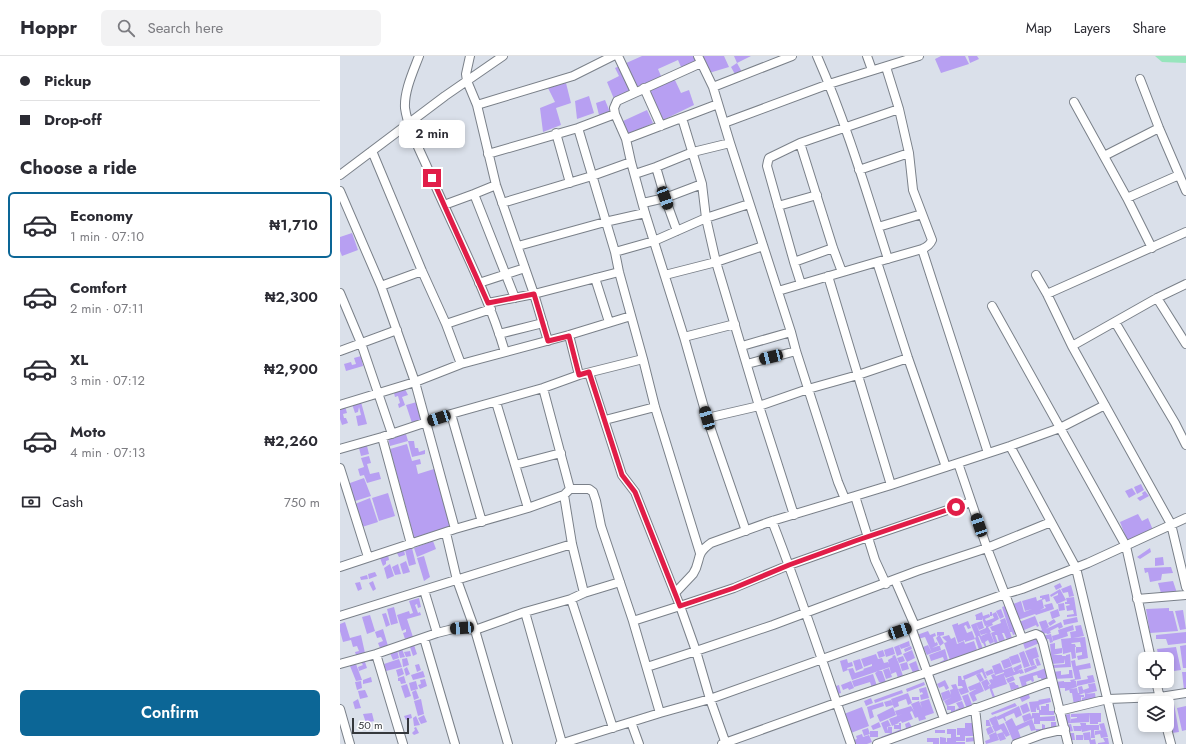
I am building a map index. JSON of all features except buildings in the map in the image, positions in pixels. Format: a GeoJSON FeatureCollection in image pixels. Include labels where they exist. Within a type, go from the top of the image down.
{"type":"FeatureCollection","features":[{"type":"Feature","properties":{"kind":"street"},"geometry":{"type":"LineString","coordinates":[[419,56],[406,94],[405,107],[408,123],[490,306],[505,352]]}},
{"type":"Feature","properties":{"kind":"street"},"geometry":{"type":"LineString","coordinates":[[470,56],[466,74],[467,81],[477,105],[496,185],[518,246],[548,341]]}},
{"type":"Feature","properties":{"kind":"street"},"geometry":{"type":"LineString","coordinates":[[340,175],[408,123],[503,56]]}},
{"type":"Feature","properties":{"kind":"street"},"geometry":{"type":"LineString","coordinates":[[477,105],[573,76],[613,56]]}},
{"type":"Feature","properties":{"kind":"street"},"geometry":{"type":"LineString","coordinates":[[618,56],[635,92]]}},
{"type":"Feature","properties":{"kind":"street"},"geometry":{"type":"LineString","coordinates":[[713,87],[792,56]]}},
{"type":"Feature","properties":{"kind":"street"},"geometry":{"type":"LineString","coordinates":[[817,56],[845,127],[888,258]]}},
{"type":"Feature","properties":{"kind":"street"},"geometry":{"type":"LineString","coordinates":[[867,56],[872,70]]}},
{"type":"Feature","properties":{"kind":"street"},"geometry":{"type":"LineString","coordinates":[[724,123],[829,84],[919,56]]}},
{"type":"Feature","properties":{"kind":"street"},"geometry":{"type":"LineString","coordinates":[[746,531],[707,418],[684,337],[645,213],[626,139],[615,114],[614,108],[617,101],[700,59],[713,87],[808,389],[838,482],[845,498]]}},
{"type":"Feature","properties":{"kind":"street"},"geometry":{"type":"LineString","coordinates":[[778,291],[922,249],[928,246],[932,240],[913,190],[909,153],[899,109],[886,67]]}},
{"type":"Feature","properties":{"kind":"street"},"geometry":{"type":"LineString","coordinates":[[1140,79],[1186,191]]}},
{"type":"Feature","properties":{"kind":"street"},"geometry":{"type":"LineString","coordinates":[[644,88],[661,126]]}},
{"type":"Feature","properties":{"kind":"street"},"geometry":{"type":"LineString","coordinates":[[1074,102],[1127,198],[1152,248]]}},
{"type":"Feature","properties":{"kind":"street"},"geometry":{"type":"LineString","coordinates":[[626,139],[718,104]]}},
{"type":"Feature","properties":{"kind":"street"},"geometry":{"type":"LineString","coordinates":[[801,284],[767,166],[769,158],[800,143],[899,109]]}},
{"type":"Feature","properties":{"kind":"street"},"geometry":{"type":"LineString","coordinates":[[488,154],[556,133],[578,128],[615,114]]}},
{"type":"Feature","properties":{"kind":"street"},"geometry":{"type":"LineString","coordinates":[[682,118],[702,184],[706,218],[716,262],[759,406],[794,514]]}},
{"type":"Feature","properties":{"kind":"street"},"geometry":{"type":"LineString","coordinates":[[578,128],[615,252],[655,407],[676,480],[700,553]]}},
{"type":"Feature","properties":{"kind":"street"},"geometry":{"type":"LineString","coordinates":[[1104,156],[1159,128]]}},
{"type":"Feature","properties":{"kind":"street"},"geometry":{"type":"LineString","coordinates":[[556,133],[570,183]]}},
{"type":"Feature","properties":{"kind":"street"},"geometry":{"type":"LineString","coordinates":[[635,174],[693,152],[730,142]]}},
{"type":"Feature","properties":{"kind":"street"},"geometry":{"type":"LineString","coordinates":[[800,143],[842,272]]}},
{"type":"Feature","properties":{"kind":"street"},"geometry":{"type":"LineString","coordinates":[[372,151],[446,324],[461,364]]}},
{"type":"Feature","properties":{"kind":"street"},"geometry":{"type":"LineString","coordinates":[[859,170],[909,153]]}},
{"type":"Feature","properties":{"kind":"street"},"geometry":{"type":"LineString","coordinates":[[502,204],[592,176],[631,162]]}},
{"type":"Feature","properties":{"kind":"street"},"geometry":{"type":"LineString","coordinates":[[656,167],[677,231]]}},
{"type":"Feature","properties":{"kind":"street"},"geometry":{"type":"LineString","coordinates":[[1127,198],[1179,175]]}},
{"type":"Feature","properties":{"kind":"street"},"geometry":{"type":"LineString","coordinates":[[643,203],[665,198],[702,184]]}},
{"type":"Feature","properties":{"kind":"street"},"geometry":{"type":"LineString","coordinates":[[444,205],[496,185]]}},
{"type":"Feature","properties":{"kind":"street"},"geometry":{"type":"LineString","coordinates":[[340,190],[381,286],[415,382],[455,529]]}},
{"type":"Feature","properties":{"kind":"street"},"geometry":{"type":"LineString","coordinates":[[474,194],[515,298]]}},
{"type":"Feature","properties":{"kind":"street"},"geometry":{"type":"LineString","coordinates":[[778,206],[816,195]]}},
{"type":"Feature","properties":{"kind":"street"},"geometry":{"type":"LineString","coordinates":[[615,252],[654,241],[706,218],[749,204]]}},
{"type":"Feature","properties":{"kind":"street"},"geometry":{"type":"LineString","coordinates":[[518,246],[605,222],[645,213]]}},
{"type":"Feature","properties":{"kind":"street"},"geometry":{"type":"LineString","coordinates":[[878,227],[922,214]]}},
{"type":"Feature","properties":{"kind":"street"},"geometry":{"type":"LineString","coordinates":[[1047,294],[1186,232]]}},
{"type":"Feature","properties":{"kind":"street"},"geometry":{"type":"LineString","coordinates":[[665,275],[716,262],[763,246]]}},
{"type":"Feature","properties":{"kind":"street"},"geometry":{"type":"LineString","coordinates":[[794,262],[833,248]]}},
{"type":"Feature","properties":{"kind":"street"},"geometry":{"type":"LineString","coordinates":[[922,249],[988,453]]}},
{"type":"Feature","properties":{"kind":"street"},"geometry":{"type":"LineString","coordinates":[[877,262],[908,358],[946,467]]}},
{"type":"Feature","properties":{"kind":"street"},"geometry":{"type":"LineString","coordinates":[[479,283],[525,268]]}},
{"type":"Feature","properties":{"kind":"street"},"geometry":{"type":"LineString","coordinates":[[381,286],[422,270]]}},
{"type":"Feature","properties":{"kind":"street"},"geometry":{"type":"LineString","coordinates":[[446,324],[490,306],[515,298],[619,272]]}},
{"type":"Feature","properties":{"kind":"street"},"geometry":{"type":"LineString","coordinates":[[1036,275],[1047,294],[1072,346],[1172,524],[1186,587]]}},
{"type":"Feature","properties":{"kind":"street"},"geometry":{"type":"LineString","coordinates":[[828,276],[892,486]]}},
{"type":"Feature","properties":{"kind":"street"},"geometry":{"type":"LineString","coordinates":[[595,278],[610,322]]}},
{"type":"Feature","properties":{"kind":"street"},"geometry":{"type":"LineString","coordinates":[[1072,346],[1157,298],[1186,284]]}},
{"type":"Feature","properties":{"kind":"street"},"geometry":{"type":"LineString","coordinates":[[340,293],[361,343],[392,434]]}},
{"type":"Feature","properties":{"kind":"street"},"geometry":{"type":"LineString","coordinates":[[1157,298],[1186,344]]}},
{"type":"Feature","properties":{"kind":"street"},"geometry":{"type":"LineString","coordinates":[[992,306],[1126,546],[1149,652]]}},
{"type":"Feature","properties":{"kind":"street"},"geometry":{"type":"LineString","coordinates":[[340,405],[415,382],[461,364],[569,336],[631,316]]}},
{"type":"Feature","properties":{"kind":"street"},"geometry":{"type":"LineString","coordinates":[[1115,322],[1175,423],[1186,445]]}},
{"type":"Feature","properties":{"kind":"street"},"geometry":{"type":"LineString","coordinates":[[499,334],[543,323]]}},
{"type":"Feature","properties":{"kind":"street"},"geometry":{"type":"LineString","coordinates":[[684,337],[735,324]]}},
{"type":"Feature","properties":{"kind":"street"},"geometry":{"type":"LineString","coordinates":[[340,351],[397,330]]}},
{"type":"Feature","properties":{"kind":"street"},"geometry":{"type":"LineString","coordinates":[[742,346],[791,332]]}},
{"type":"Feature","properties":{"kind":"street"},"geometry":{"type":"LineString","coordinates":[[569,336],[579,375]]}},
{"type":"Feature","properties":{"kind":"street"},"geometry":{"type":"LineString","coordinates":[[747,364],[796,351]]}},
{"type":"Feature","properties":{"kind":"street"},"geometry":{"type":"LineString","coordinates":[[707,418],[759,406],[908,358]]}},
{"type":"Feature","properties":{"kind":"street"},"geometry":{"type":"LineString","coordinates":[[340,449],[427,423],[451,414],[543,388],[589,372],[643,359]]}},
{"type":"Feature","properties":{"kind":"street"},"geometry":{"type":"LineString","coordinates":[[589,372],[622,475],[635,492],[680,606],[696,652],[724,744],[836,703],[1036,634],[1040,636],[1043,643],[1068,744]]}},
{"type":"Feature","properties":{"kind":"street"},"geometry":{"type":"LineString","coordinates":[[543,388],[561,453],[567,492],[572,544],[584,593]]}},
{"type":"Feature","properties":{"kind":"street"},"geometry":{"type":"LineString","coordinates":[[496,402],[528,508]]}},
{"type":"Feature","properties":{"kind":"street"},"geometry":{"type":"LineString","coordinates":[[675,593],[693,574],[700,553],[711,543],[772,521],[845,498],[892,486],[1010,446],[1060,428],[1105,405]]}},
{"type":"Feature","properties":{"kind":"street"},"geometry":{"type":"LineString","coordinates":[[605,420],[655,407]]}},
{"type":"Feature","properties":{"kind":"street"},"geometry":{"type":"LineString","coordinates":[[451,414],[482,522]]}},
{"type":"Feature","properties":{"kind":"street"},"geometry":{"type":"LineString","coordinates":[[382,437],[411,544]]}},
{"type":"Feature","properties":{"kind":"street"},"geometry":{"type":"LineString","coordinates":[[1010,446],[1076,568],[1118,744]]}},
{"type":"Feature","properties":{"kind":"street"},"geometry":{"type":"LineString","coordinates":[[515,465],[561,453]]}},
{"type":"Feature","properties":{"kind":"street"},"geometry":{"type":"LineString","coordinates":[[958,463],[987,548],[1022,638]]}},
{"type":"Feature","properties":{"kind":"street"},"geometry":{"type":"LineString","coordinates":[[340,468],[368,557]]}},
{"type":"Feature","properties":{"kind":"street"},"geometry":{"type":"LineString","coordinates":[[340,567],[455,529],[528,508],[567,492],[589,489],[596,501],[601,526],[633,621],[660,713]]}},
{"type":"Feature","properties":{"kind":"street"},"geometry":{"type":"LineString","coordinates":[[855,496],[875,560],[886,584]]}},
{"type":"Feature","properties":{"kind":"street"},"geometry":{"type":"LineString","coordinates":[[633,621],[734,588],[789,565],[971,502]]}},
{"type":"Feature","properties":{"kind":"street"},"geometry":{"type":"LineString","coordinates":[[525,612],[561,744],[710,699],[913,626],[1022,589],[1076,568],[1186,518]]}},
{"type":"Feature","properties":{"kind":"street"},"geometry":{"type":"LineString","coordinates":[[772,521],[789,565],[851,744]]}},
{"type":"Feature","properties":{"kind":"street"},"geometry":{"type":"LineString","coordinates":[[647,667],[696,652],[806,613],[987,548],[1051,522]]}},
{"type":"Feature","properties":{"kind":"street"},"geometry":{"type":"LineString","coordinates":[[446,533],[457,580],[475,630],[508,744]]}},
{"type":"Feature","properties":{"kind":"street"},"geometry":{"type":"LineString","coordinates":[[340,616],[572,544]]}},
{"type":"Feature","properties":{"kind":"street"},"geometry":{"type":"LineString","coordinates":[[895,580],[913,626],[944,719]]}},
{"type":"Feature","properties":{"kind":"street"},"geometry":{"type":"LineString","coordinates":[[340,664],[376,654],[437,633],[462,628],[475,630],[525,612],[571,599],[584,593],[620,582]]}},
{"type":"Feature","properties":{"kind":"street"},"geometry":{"type":"LineString","coordinates":[[424,590],[437,633]]}},
{"type":"Feature","properties":{"kind":"street"},"geometry":{"type":"LineString","coordinates":[[1137,599],[1186,595]]}},
{"type":"Feature","properties":{"kind":"street"},"geometry":{"type":"LineString","coordinates":[[571,599],[613,728]]}},
{"type":"Feature","properties":{"kind":"street"},"geometry":{"type":"LineString","coordinates":[[424,638],[455,744]]}},
{"type":"Feature","properties":{"kind":"street"},"geometry":{"type":"LineString","coordinates":[[376,654],[402,744]]}},
{"type":"Feature","properties":{"kind":"street"},"geometry":{"type":"LineString","coordinates":[[877,744],[1052,681]]}},
{"type":"Feature","properties":{"kind":"street"},"geometry":{"type":"LineString","coordinates":[[1174,696],[1186,693]]}},
{"type":"Feature","properties":{"kind":"street"},"geometry":{"type":"LineString","coordinates":[[1059,711],[1108,699],[1138,700]]}},
{"type":"Feature","properties":{"kind":"street"},"geometry":{"type":"LineString","coordinates":[[975,708],[979,744]]}},
{"type":"Feature","properties":{"kind":"street"},"geometry":{"type":"LineString","coordinates":[[340,709],[350,744]]}},
{"type":"Feature","properties":{"kind":"street"},"geometry":{"type":"LineString","coordinates":[[631,722],[639,744]]}},
{"type":"Feature","properties":{"kind":"street"},"geometry":{"type":"LineString","coordinates":[[1016,744],[1043,734],[1065,729]]}},
{"type":"Feature","properties":{"kind":"street"},"geometry":{"type":"LineString","coordinates":[[1168,732],[1171,744]]}},
{"type":"Feature","properties":{"kind":"green space"},"geometry":{"type":"Polygon","coordinates":[[[1155,56],[1186,56],[1186,63],[1162,62],[1155,56]]]}},
{"type":"Feature","properties":{"kind":"route"},"geometry":{"type":"LineString","coordinates":[[432,178],[488,303],[534,294],[548,341],[569,336],[579,375],[589,372],[622,475],[635,492],[680,606],[734,588],[789,565],[855,541],[956,507]]}}]}
